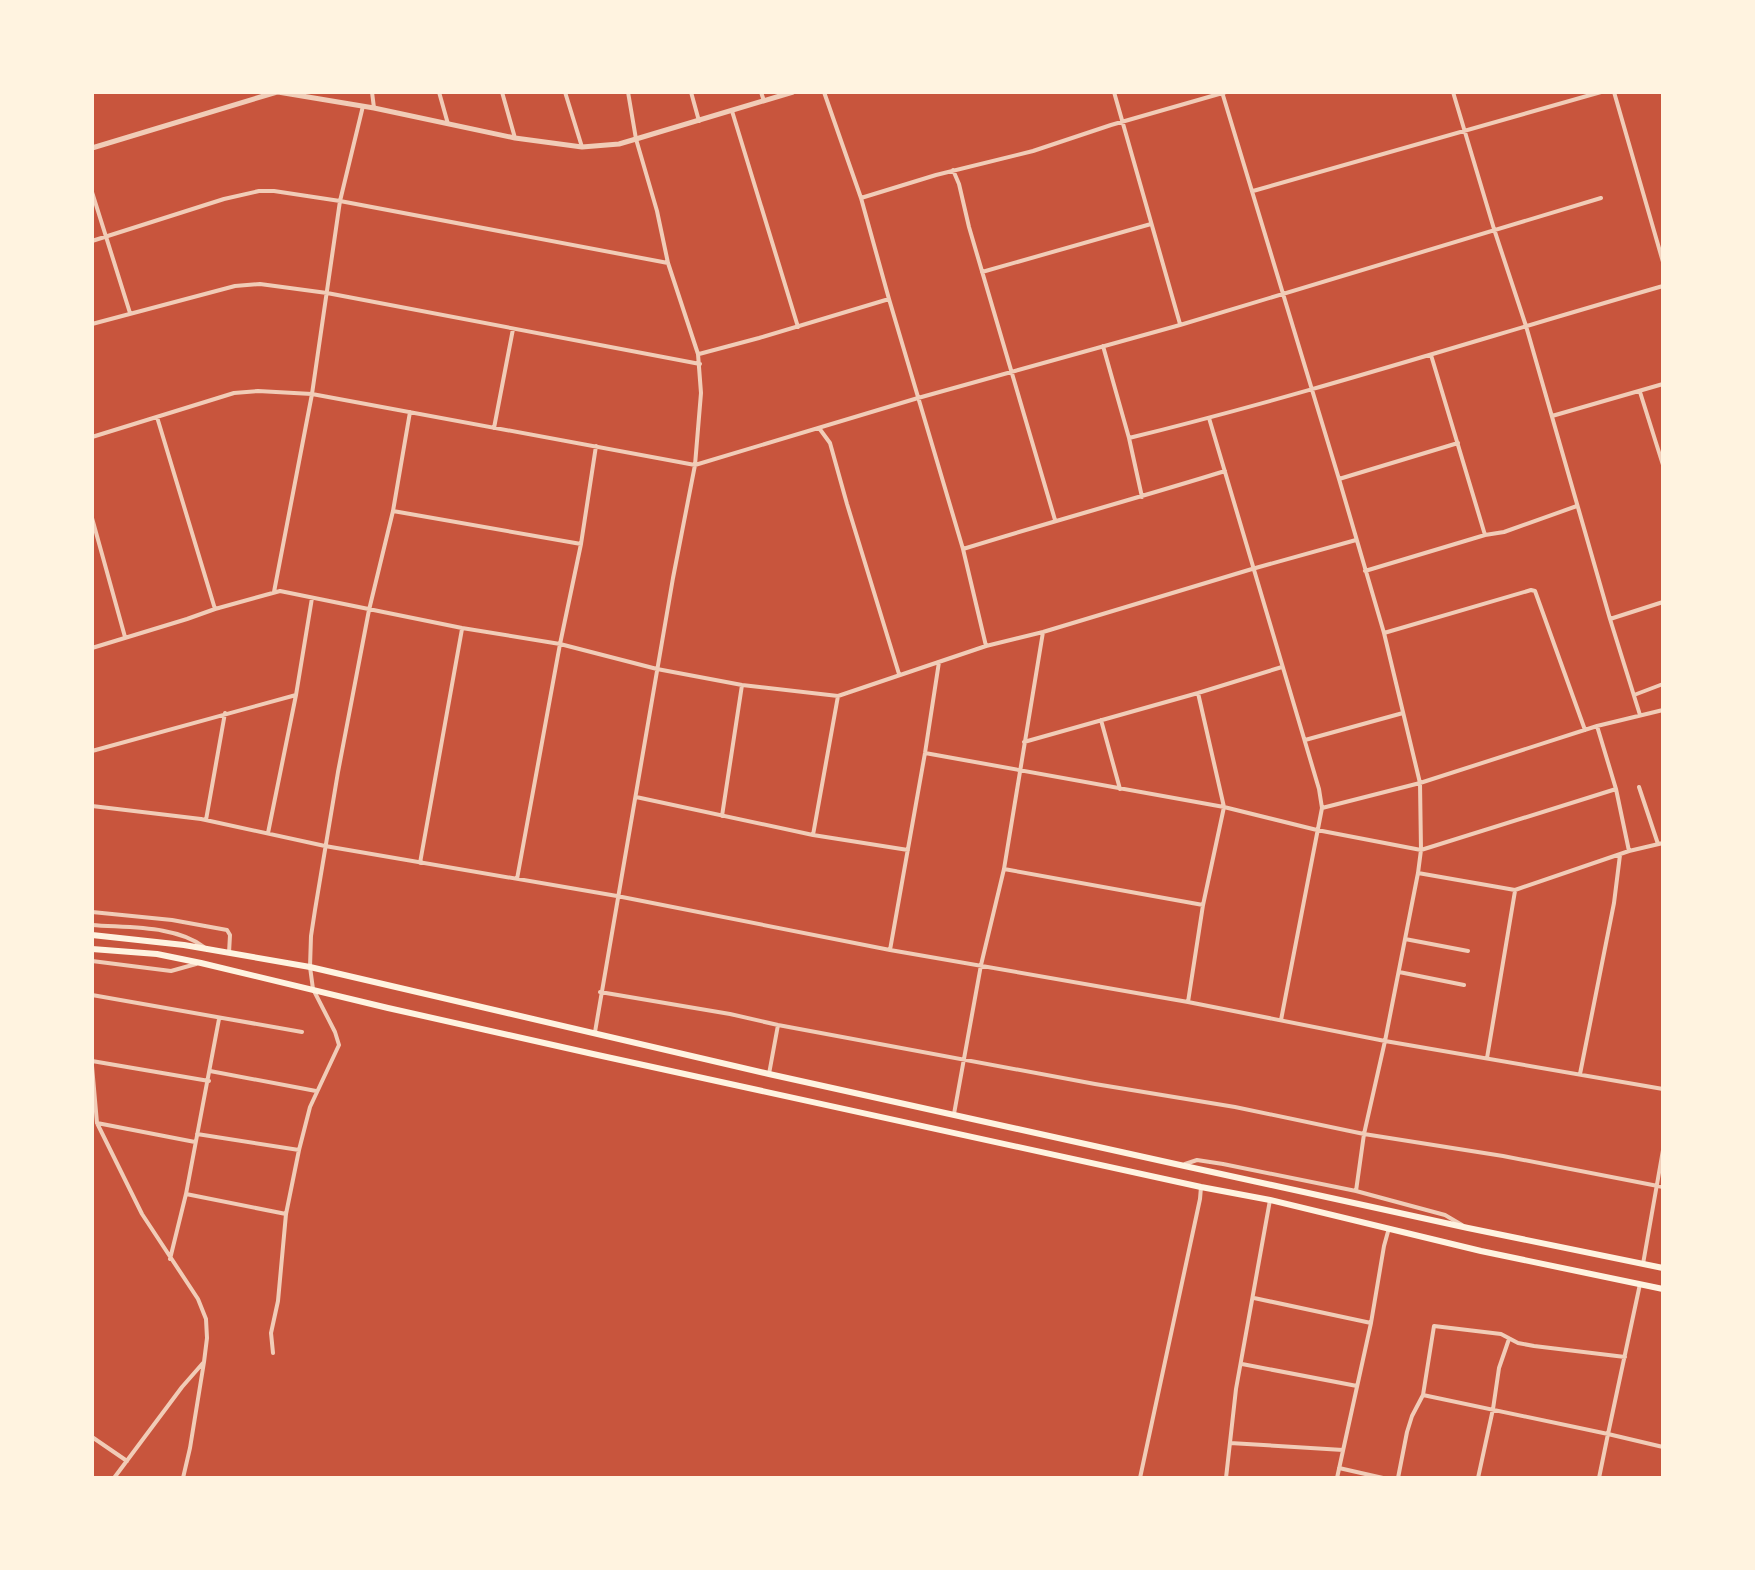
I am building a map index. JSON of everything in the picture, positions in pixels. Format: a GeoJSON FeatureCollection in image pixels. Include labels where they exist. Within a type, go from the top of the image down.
{"type":"FeatureCollection","features":[{"type":"Feature","properties":{"kind":"main road"},"geometry":{"type":"LineString","coordinates":[[92,935],[206,949],[310,967],[769,1074],[1663,1268]]}},
{"type":"Feature","properties":{"kind":"main road"},"geometry":{"type":"LineString","coordinates":[[92,949],[157,954],[201,963],[402,1012],[1270,1200],[1481,1251],[1663,1289]]}},
{"type":"Feature","properties":{"kind":"street"},"geometry":{"type":"LineString","coordinates":[[92,148],[278,92],[363,105],[515,138],[582,147],[619,144],[793,92]]}},
{"type":"Feature","properties":{"kind":"street"},"geometry":{"type":"LineString","coordinates":[[372,92],[374,108]]}},
{"type":"Feature","properties":{"kind":"street"},"geometry":{"type":"LineString","coordinates":[[439,92],[448,124]]}},
{"type":"Feature","properties":{"kind":"street"},"geometry":{"type":"LineString","coordinates":[[502,92],[515,138]]}},
{"type":"Feature","properties":{"kind":"street"},"geometry":{"type":"LineString","coordinates":[[565,92],[582,147]]}},
{"type":"Feature","properties":{"kind":"street"},"geometry":{"type":"LineString","coordinates":[[595,1032],[695,465],[701,393],[698,354],[668,263],[636,139],[628,92]]}},
{"type":"Feature","properties":{"kind":"street"},"geometry":{"type":"LineString","coordinates":[[691,92],[699,121]]}},
{"type":"Feature","properties":{"kind":"street"},"geometry":{"type":"LineString","coordinates":[[761,92],[764,101]]}},
{"type":"Feature","properties":{"kind":"street"},"geometry":{"type":"LineString","coordinates":[[824,92],[861,198],[963,549],[986,646]]}},
{"type":"Feature","properties":{"kind":"street"},"geometry":{"type":"LineString","coordinates":[[1114,92],[1180,325]]}},
{"type":"Feature","properties":{"kind":"street"},"geometry":{"type":"LineString","coordinates":[[861,198],[953,170],[1033,151],[1224,92],[1384,633],[1420,783],[1421,850],[1418,873],[1364,1134],[1356,1191]]}},
{"type":"Feature","properties":{"kind":"street"},"geometry":{"type":"LineString","coordinates":[[1453,92],[1526,326],[1640,715]]}},
{"type":"Feature","properties":{"kind":"street"},"geometry":{"type":"LineString","coordinates":[[1252,191],[1601,92]]}},
{"type":"Feature","properties":{"kind":"street"},"geometry":{"type":"LineString","coordinates":[[1614,92],[1663,262]]}},
{"type":"Feature","properties":{"kind":"street"},"geometry":{"type":"LineString","coordinates":[[274,592],[312,394],[340,201],[363,105]]}},
{"type":"Feature","properties":{"kind":"street"},"geometry":{"type":"LineString","coordinates":[[732,111],[798,327]]}},
{"type":"Feature","properties":{"kind":"street"},"geometry":{"type":"LineString","coordinates":[[953,170],[1055,520]]}},
{"type":"Feature","properties":{"kind":"street"},"geometry":{"type":"LineString","coordinates":[[92,241],[224,199],[274,191],[668,263]]}},
{"type":"Feature","properties":{"kind":"street"},"geometry":{"type":"LineString","coordinates":[[92,192],[130,313]]}},
{"type":"Feature","properties":{"kind":"street"},"geometry":{"type":"LineString","coordinates":[[92,437],[234,393],[258,391],[312,394],[695,465],[918,398],[1180,325],[1601,198]]}},
{"type":"Feature","properties":{"kind":"street"},"geometry":{"type":"LineString","coordinates":[[982,272],[1151,224]]}},
{"type":"Feature","properties":{"kind":"street"},"geometry":{"type":"LineString","coordinates":[[92,324],[235,286],[260,284],[327,293],[700,364]]}},
{"type":"Feature","properties":{"kind":"street"},"geometry":{"type":"LineString","coordinates":[[1129,438],[1313,390],[1663,286]]}},
{"type":"Feature","properties":{"kind":"street"},"geometry":{"type":"LineString","coordinates":[[698,354],[889,299]]}},
{"type":"Feature","properties":{"kind":"street"},"geometry":{"type":"LineString","coordinates":[[494,428],[513,329]]}},
{"type":"Feature","properties":{"kind":"street"},"geometry":{"type":"LineString","coordinates":[[1103,346],[1142,497]]}},
{"type":"Feature","properties":{"kind":"street"},"geometry":{"type":"LineString","coordinates":[[1431,355],[1485,535]]}},
{"type":"Feature","properties":{"kind":"street"},"geometry":{"type":"LineString","coordinates":[[1552,416],[1663,384]]}},
{"type":"Feature","properties":{"kind":"street"},"geometry":{"type":"LineString","coordinates":[[1640,392],[1663,465]]}},
{"type":"Feature","properties":{"kind":"street"},"geometry":{"type":"LineString","coordinates":[[273,1353],[271,1333],[278,1301],[286,1214],[299,1150],[316,1091],[339,1045],[313,989],[311,936],[369,610],[393,511],[410,412]]}},
{"type":"Feature","properties":{"kind":"street"},"geometry":{"type":"LineString","coordinates":[[157,417],[215,609]]}},
{"type":"Feature","properties":{"kind":"street"},"geometry":{"type":"LineString","coordinates":[[1209,418],[1319,789],[1322,808],[1281,1020]]}},
{"type":"Feature","properties":{"kind":"street"},"geometry":{"type":"LineString","coordinates":[[819,428],[830,443],[899,674]]}},
{"type":"Feature","properties":{"kind":"street"},"geometry":{"type":"LineString","coordinates":[[1339,479],[1458,443]]}},
{"type":"Feature","properties":{"kind":"street"},"geometry":{"type":"LineString","coordinates":[[517,879],[581,544],[596,446]]}},
{"type":"Feature","properties":{"kind":"street"},"geometry":{"type":"LineString","coordinates":[[963,549],[1225,471]]}},
{"type":"Feature","properties":{"kind":"street"},"geometry":{"type":"LineString","coordinates":[[1365,571],[1504,532],[1578,506]]}},
{"type":"Feature","properties":{"kind":"street"},"geometry":{"type":"LineString","coordinates":[[393,511],[581,544]]}},
{"type":"Feature","properties":{"kind":"street"},"geometry":{"type":"LineString","coordinates":[[92,518],[125,637]]}},
{"type":"Feature","properties":{"kind":"street"},"geometry":{"type":"LineString","coordinates":[[92,648],[274,592],[292,593],[462,628],[560,644],[657,669],[742,685],[838,696],[986,646],[1356,540]]}},
{"type":"Feature","properties":{"kind":"street"},"geometry":{"type":"LineString","coordinates":[[1384,633],[1535,591],[1585,730]]}},
{"type":"Feature","properties":{"kind":"street"},"geometry":{"type":"LineString","coordinates":[[268,833],[312,598]]}},
{"type":"Feature","properties":{"kind":"street"},"geometry":{"type":"LineString","coordinates":[[1610,619],[1663,602]]}},
{"type":"Feature","properties":{"kind":"street"},"geometry":{"type":"LineString","coordinates":[[420,863],[462,628]]}},
{"type":"Feature","properties":{"kind":"street"},"geometry":{"type":"LineString","coordinates":[[954,1114],[981,965],[1004,869],[1043,632]]}},
{"type":"Feature","properties":{"kind":"street"},"geometry":{"type":"LineString","coordinates":[[890,950],[939,662]]}},
{"type":"Feature","properties":{"kind":"street"},"geometry":{"type":"LineString","coordinates":[[1024,742],[1282,667]]}},
{"type":"Feature","properties":{"kind":"street"},"geometry":{"type":"LineString","coordinates":[[1634,695],[1663,684]]}},
{"type":"Feature","properties":{"kind":"street"},"geometry":{"type":"LineString","coordinates":[[722,816],[742,685]]}},
{"type":"Feature","properties":{"kind":"street"},"geometry":{"type":"LineString","coordinates":[[1188,1002],[1203,905],[1224,807],[1198,693]]}},
{"type":"Feature","properties":{"kind":"street"},"geometry":{"type":"LineString","coordinates":[[92,751],[296,695]]}},
{"type":"Feature","properties":{"kind":"street"},"geometry":{"type":"LineString","coordinates":[[813,835],[838,696]]}},
{"type":"Feature","properties":{"kind":"street"},"geometry":{"type":"LineString","coordinates":[[1322,808],[1420,783],[1597,726],[1663,710]]}},
{"type":"Feature","properties":{"kind":"street"},"geometry":{"type":"LineString","coordinates":[[206,820],[225,713]]}},
{"type":"Feature","properties":{"kind":"street"},"geometry":{"type":"LineString","coordinates":[[1304,741],[1403,713]]}},
{"type":"Feature","properties":{"kind":"street"},"geometry":{"type":"LineString","coordinates":[[1101,720],[1120,789]]}},
{"type":"Feature","properties":{"kind":"street"},"geometry":{"type":"LineString","coordinates":[[1597,726],[1616,789],[1629,851]]}},
{"type":"Feature","properties":{"kind":"street"},"geometry":{"type":"LineString","coordinates":[[925,753],[1224,807],[1317,830],[1421,850],[1616,789]]}},
{"type":"Feature","properties":{"kind":"street"},"geometry":{"type":"LineString","coordinates":[[1418,873],[1515,890],[1661,843],[1639,787]]}},
{"type":"Feature","properties":{"kind":"street"},"geometry":{"type":"LineString","coordinates":[[636,797],[813,835],[908,850]]}},
{"type":"Feature","properties":{"kind":"street"},"geometry":{"type":"LineString","coordinates":[[92,806],[206,820],[325,846],[617,896],[890,950],[1663,1089]]}},
{"type":"Feature","properties":{"kind":"street"},"geometry":{"type":"LineString","coordinates":[[1580,1074],[1614,903],[1620,855]]}},
{"type":"Feature","properties":{"kind":"street"},"geometry":{"type":"LineString","coordinates":[[1004,869],[1203,905]]}},
{"type":"Feature","properties":{"kind":"street"},"geometry":{"type":"LineString","coordinates":[[1487,1058],[1515,890]]}},
{"type":"Feature","properties":{"kind":"street"},"geometry":{"type":"LineString","coordinates":[[92,912],[172,920],[227,930],[230,935],[229,953]]}},
{"type":"Feature","properties":{"kind":"street"},"geometry":{"type":"LineString","coordinates":[[171,932],[172,920]]}},
{"type":"Feature","properties":{"kind":"street"},"geometry":{"type":"LineString","coordinates":[[92,925],[171,932],[192,938],[206,949]]}},
{"type":"Feature","properties":{"kind":"street"},"geometry":{"type":"LineString","coordinates":[[1405,939],[1468,951]]}},
{"type":"Feature","properties":{"kind":"street"},"geometry":{"type":"LineString","coordinates":[[92,961],[171,971],[201,963]]}},
{"type":"Feature","properties":{"kind":"street"},"geometry":{"type":"LineString","coordinates":[[1399,972],[1464,985]]}},
{"type":"Feature","properties":{"kind":"street"},"geometry":{"type":"LineString","coordinates":[[600,992],[1663,1187]]}},
{"type":"Feature","properties":{"kind":"street"},"geometry":{"type":"LineString","coordinates":[[92,995],[302,1032]]}},
{"type":"Feature","properties":{"kind":"street"},"geometry":{"type":"LineString","coordinates":[[170,1259],[186,1194],[219,1019]]}},
{"type":"Feature","properties":{"kind":"street"},"geometry":{"type":"LineString","coordinates":[[769,1074],[778,1025]]}},
{"type":"Feature","properties":{"kind":"street"},"geometry":{"type":"LineString","coordinates":[[183,1478],[204,1362],[206,1319],[198,1299],[142,1214],[97,1123],[92,1063],[209,1081]]}},
{"type":"Feature","properties":{"kind":"street"},"geometry":{"type":"LineString","coordinates":[[210,1071],[316,1091]]}},
{"type":"Feature","properties":{"kind":"street"},"geometry":{"type":"LineString","coordinates":[[97,1123],[195,1142]]}},
{"type":"Feature","properties":{"kind":"street"},"geometry":{"type":"LineString","coordinates":[[197,1134],[299,1150]]}},
{"type":"Feature","properties":{"kind":"street"},"geometry":{"type":"LineString","coordinates":[[1643,1264],[1663,1150]]}},
{"type":"Feature","properties":{"kind":"street"},"geometry":{"type":"LineString","coordinates":[[1180,1165],[1197,1160],[1356,1191],[1445,1215],[1468,1228]]}},
{"type":"Feature","properties":{"kind":"street"},"geometry":{"type":"LineString","coordinates":[[1140,1478],[1201,1187]]}},
{"type":"Feature","properties":{"kind":"street"},"geometry":{"type":"LineString","coordinates":[[186,1194],[286,1214]]}},
{"type":"Feature","properties":{"kind":"street"},"geometry":{"type":"LineString","coordinates":[[1226,1478],[1236,1389],[1270,1200]]}},
{"type":"Feature","properties":{"kind":"street"},"geometry":{"type":"LineString","coordinates":[[1337,1478],[1389,1228]]}},
{"type":"Feature","properties":{"kind":"street"},"geometry":{"type":"LineString","coordinates":[[1599,1478],[1640,1284]]}},
{"type":"Feature","properties":{"kind":"street"},"geometry":{"type":"LineString","coordinates":[[1254,1298],[1371,1323]]}},
{"type":"Feature","properties":{"kind":"street"},"geometry":{"type":"LineString","coordinates":[[1398,1478],[1407,1432],[1423,1395],[1434,1326],[1501,1334],[1534,1346],[1625,1357]]}},
{"type":"Feature","properties":{"kind":"street"},"geometry":{"type":"LineString","coordinates":[[1478,1478],[1499,1368],[1509,1339]]}},
{"type":"Feature","properties":{"kind":"street"},"geometry":{"type":"LineString","coordinates":[[114,1478],[204,1362]]}},
{"type":"Feature","properties":{"kind":"street"},"geometry":{"type":"LineString","coordinates":[[1241,1364],[1357,1386]]}},
{"type":"Feature","properties":{"kind":"street"},"geometry":{"type":"LineString","coordinates":[[1423,1395],[1663,1447]]}},
{"type":"Feature","properties":{"kind":"street"},"geometry":{"type":"LineString","coordinates":[[92,1437],[127,1461]]}},
{"type":"Feature","properties":{"kind":"street"},"geometry":{"type":"LineString","coordinates":[[1230,1443],[1343,1450]]}},
{"type":"Feature","properties":{"kind":"street"},"geometry":{"type":"LineString","coordinates":[[1339,1468],[1383,1478]]}}]}
